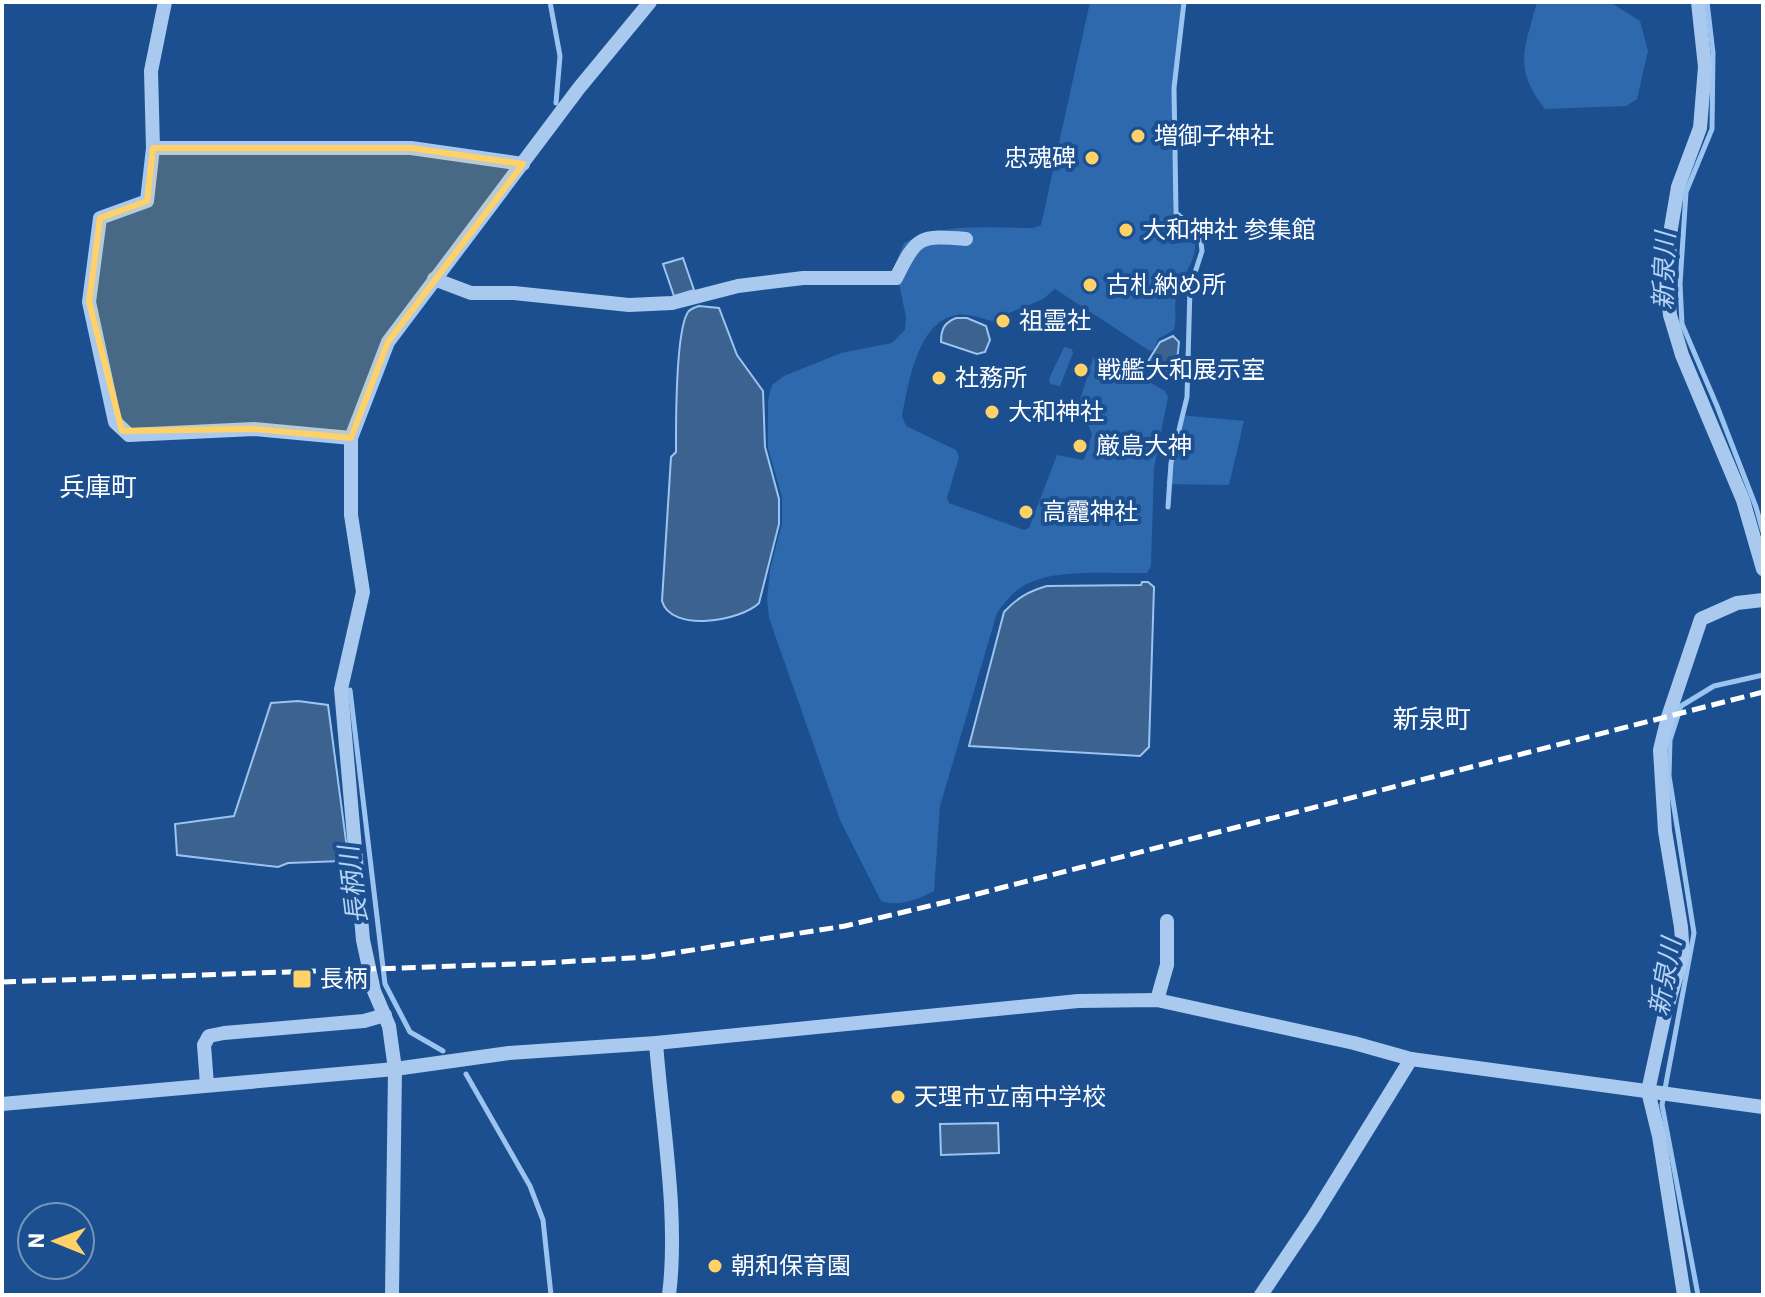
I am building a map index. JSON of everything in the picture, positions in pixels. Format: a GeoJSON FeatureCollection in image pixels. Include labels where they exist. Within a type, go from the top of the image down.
{"type":"FeatureCollection","features":[{"type":"Feature","properties":{"kind":"street"},"geometry":{"type":"LineString","coordinates":[[165,2],[151,71],[153,148],[147,201],[100,218],[89,302],[115,422],[129,435],[254,429],[351,438]]}},
{"type":"Feature","properties":{"kind":"street"},"geometry":{"type":"LineString","coordinates":[[392,1295],[395,1069],[389,1026],[374,991],[363,940],[341,689],[363,592],[351,515],[351,438],[388,342],[579,88],[650,2]]}},
{"type":"Feature","properties":{"kind":"street"},"geometry":{"type":"LineString","coordinates":[[1698,2],[1705,67],[1700,128],[1678,187],[1671,228],[1667,286],[1670,315],[1682,355],[1743,500],[1763,569]]}},
{"type":"Feature","properties":{"kind":"street"},"geometry":{"type":"LineString","coordinates":[[153,148],[411,148],[523,164]]}},
{"type":"Feature","properties":{"kind":"street"},"geometry":{"type":"LineString","coordinates":[[434,279],[471,293],[514,293],[629,305],[672,303],[738,286],[790,280],[896,278],[912,246],[931,236],[966,239]]}},
{"type":"Feature","properties":{"kind":"street"},"geometry":{"type":"LineString","coordinates":[[1684,1295],[1659,1136],[1659,1092],[1683,954],[1665,831],[1660,750],[1701,619],[1737,603],[1763,600]]}},
{"type":"Feature","properties":{"kind":"street"},"geometry":{"type":"LineString","coordinates":[[1157,1000],[1167,965],[1167,921]]}},
{"type":"Feature","properties":{"kind":"street"},"geometry":{"type":"LineString","coordinates":[[2,1104],[395,1069],[509,1053],[656,1043],[1078,1001],[1157,1000],[1354,1043],[1411,1059],[1763,1107]]}},
{"type":"Feature","properties":{"kind":"street"},"geometry":{"type":"LineString","coordinates":[[207,1085],[204,1045],[209,1036],[364,1021],[385,1015]]}},
{"type":"Feature","properties":{"kind":"street"},"geometry":{"type":"LineString","coordinates":[[656,1043],[670,1191],[669,1295]]}},
{"type":"Feature","properties":{"kind":"street"},"geometry":{"type":"LineString","coordinates":[[1261,1295],[1344,1169],[1411,1059]]}},
{"type":"Feature","properties":{"kind":"highlighted area"},"geometry":{"type":"Polygon","coordinates":[[[153,148],[411,148],[523,164],[388,342],[351,438],[254,429],[122,431],[89,302],[100,218],[147,201],[153,148]]]}},
{"type":"Feature","properties":{"kind":"shaded area"},"geometry":{"type":"Polygon","coordinates":[[[1090,2],[1182,2],[1171,130],[1175,184],[1173,212],[1193,231],[1195,251],[1178,289],[1174,330],[1158,339],[1154,350],[1150,351],[1055,289],[1043,299],[995,322],[957,315],[943,320],[924,341],[912,372],[902,416],[906,426],[956,450],[959,457],[947,498],[949,503],[1024,530],[1029,528],[1057,455],[1083,460],[1085,457],[1092,434],[1079,403],[1093,358],[1104,356],[1165,391],[1168,397],[1154,468],[1151,566],[1147,573],[1086,573],[1041,578],[1020,588],[1004,604],[997,613],[940,806],[934,891],[908,902],[888,903],[881,901],[840,820],[769,618],[770,570],[782,523],[782,497],[768,448],[768,400],[772,385],[784,376],[841,353],[892,343],[905,330],[906,317],[895,265],[904,243],[950,229],[1033,228],[1041,225],[1090,2]]]}},
{"type":"Feature","properties":{"kind":"shaded area"},"geometry":{"type":"Polygon","coordinates":[[[1537,2],[1610,2],[1640,21],[1648,51],[1637,99],[1626,106],[1545,109],[1528,81],[1524,57],[1537,2]]]}},
{"type":"Feature","properties":{"kind":"shaded area"},"geometry":{"type":"Polygon","coordinates":[[[683,258],[694,290],[674,296],[663,264],[683,258]]]}},
{"type":"Feature","properties":{"kind":"shaded area"},"geometry":{"type":"Polygon","coordinates":[[[699,306],[719,308],[737,355],[763,391],[765,447],[779,499],[779,524],[759,603],[738,615],[707,621],[678,617],[668,611],[662,601],[671,457],[676,452],[681,339],[688,312],[699,306]]]}},
{"type":"Feature","properties":{"kind":"shaded area"},"geometry":{"type":"Polygon","coordinates":[[[956,318],[967,318],[986,326],[990,340],[985,352],[977,354],[941,342],[944,327],[956,318]]]}},
{"type":"Feature","properties":{"kind":"shaded area"},"geometry":{"type":"Polygon","coordinates":[[[1173,336],[1179,342],[1175,381],[1147,363],[1160,342],[1173,336]]]}},
{"type":"Feature","properties":{"kind":"shaded area"},"geometry":{"type":"Polygon","coordinates":[[[1064,347],[1072,349],[1073,353],[1060,386],[1050,384],[1049,379],[1064,347]]]}},
{"type":"Feature","properties":{"kind":"shaded area"},"geometry":{"type":"Polygon","coordinates":[[[1180,415],[1244,421],[1229,485],[1166,484],[1180,415]]]}},
{"type":"Feature","properties":{"kind":"shaded area"},"geometry":{"type":"Polygon","coordinates":[[[1142,582],[1154,587],[1149,747],[1140,756],[969,746],[1004,612],[1009,607],[1047,586],[1141,585],[1142,582]]]}},
{"type":"Feature","properties":{"kind":"shaded area"},"geometry":{"type":"Polygon","coordinates":[[[298,701],[328,705],[348,856],[342,861],[288,863],[278,867],[177,855],[175,824],[234,816],[271,703],[298,701]]]}},
{"type":"Feature","properties":{"kind":"shaded area"},"geometry":{"type":"Polygon","coordinates":[[[998,1123],[999,1153],[941,1155],[940,1124],[998,1123]]]}},
{"type":"Feature","properties":{"kind":"waterway","name":"長柄川"},"geometry":{"type":"LineString","coordinates":[[550,2],[560,56],[556,103]]}},
{"type":"Feature","properties":{"kind":"waterway"},"geometry":{"type":"LineString","coordinates":[[1168,507],[1171,463],[1187,397],[1190,288],[1202,251],[1200,233],[1176,213],[1174,88],[1184,2]]}},
{"type":"Feature","properties":{"kind":"waterway","name":"新泉川"},"geometry":{"type":"LineString","coordinates":[[1707,2],[1713,53],[1712,129],[1686,192],[1680,284],[1682,324],[1717,406],[1763,532]]}},
{"type":"Feature","properties":{"kind":"waterway","name":"新泉川"},"geometry":{"type":"LineString","coordinates":[[1698,1295],[1662,1105],[1694,933],[1669,776],[1670,740],[1681,706],[1714,686],[1763,675]]}},
{"type":"Feature","properties":{"kind":"waterway","name":"長柄川"},"geometry":{"type":"LineString","coordinates":[[350,690],[385,984],[410,1032],[443,1051]]}},
{"type":"Feature","properties":{"kind":"waterway","name":"長柄川"},"geometry":{"type":"LineString","coordinates":[[466,1074],[530,1186],[543,1220],[551,1295]]}},
{"type":"Feature","properties":{"kind":"railway"},"geometry":{"type":"LineString","coordinates":[[2,982],[648,957],[845,926],[1763,692]]}},
{"type":"Feature","properties":{"kind":"place","name":"増御子神社"},"geometry":{"type":"Point","coordinates":[1138,136]}},
{"type":"Feature","properties":{"kind":"place","name":"忠魂碑"},"geometry":{"type":"Point","coordinates":[1092,158]}},
{"type":"Feature","properties":{"kind":"place","name":"大和神社 参集館"},"geometry":{"type":"Point","coordinates":[1126,230]}},
{"type":"Feature","properties":{"kind":"place","name":"古札納め所"},"geometry":{"type":"Point","coordinates":[1090,285]}},
{"type":"Feature","properties":{"kind":"place","name":"祖霊社"},"geometry":{"type":"Point","coordinates":[1003,321]}},
{"type":"Feature","properties":{"kind":"place","name":"戦艦大和展示室"},"geometry":{"type":"Point","coordinates":[1081,370]}},
{"type":"Feature","properties":{"kind":"place","name":"社務所"},"geometry":{"type":"Point","coordinates":[939,378]}},
{"type":"Feature","properties":{"kind":"place","name":"大和神社"},"geometry":{"type":"Point","coordinates":[992,412]}},
{"type":"Feature","properties":{"kind":"place","name":"厳島大神"},"geometry":{"type":"Point","coordinates":[1080,446]}},
{"type":"Feature","properties":{"kind":"place","name":"高龗神社"},"geometry":{"type":"Point","coordinates":[1026,512]}},
{"type":"Feature","properties":{"kind":"place","name":"長柄"},"geometry":{"type":"Point","coordinates":[302,979]}},
{"type":"Feature","properties":{"kind":"place","name":"天理市立南中学校"},"geometry":{"type":"Point","coordinates":[898,1097]}},
{"type":"Feature","properties":{"kind":"place","name":"朝和保育園"},"geometry":{"type":"Point","coordinates":[715,1266]}},
{"type":"Feature","properties":{"kind":"district","name":"兵庫町"},"geometry":{"type":"Point","coordinates":[98,487]}},
{"type":"Feature","properties":{"kind":"district","name":"新泉町"},"geometry":{"type":"Point","coordinates":[1432,719]}}]}
